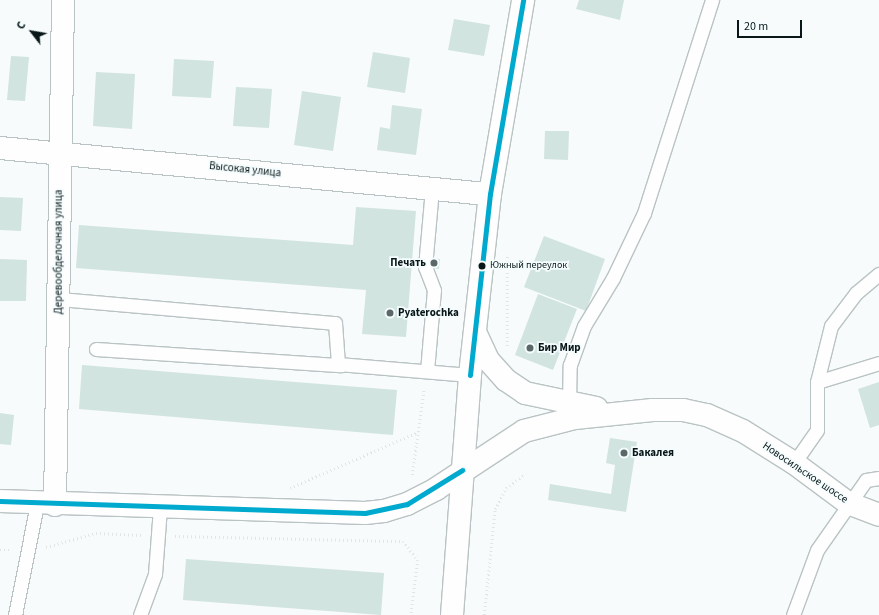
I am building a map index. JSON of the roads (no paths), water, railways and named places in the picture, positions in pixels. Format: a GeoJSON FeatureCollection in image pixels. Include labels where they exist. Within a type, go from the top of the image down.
{"type":"FeatureCollection","features":[{"type":"Feature","properties":{"kind":"street","name":"Деревообделочная улица"},"geometry":{"type":"LineString","coordinates":[[46,504],[60,299],[59,152],[63,0]]}},
{"type":"Feature","properties":{"kind":"street"},"geometry":{"type":"LineString","coordinates":[[452,615],[470,375],[490,194],[523,0]]}},
{"type":"Feature","properties":{"kind":"street","name":"Высокая улица"},"geometry":{"type":"LineString","coordinates":[[0,148],[59,152],[490,194]]}},
{"type":"Feature","properties":{"kind":"street"},"geometry":{"type":"LineString","coordinates":[[475,330],[488,360],[506,380],[526,393],[569,404],[617,411]]}},
{"type":"Feature","properties":{"kind":"street","name":"Новосильское шоссе"},"geometry":{"type":"LineString","coordinates":[[0,501],[160,508],[384,511],[430,492],[524,431],[575,418],[617,411],[683,410],[707,415],[743,431],[794,463],[848,503],[879,515]]}},
{"type":"Feature","properties":{"kind":"lane"},"geometry":{"type":"LineString","coordinates":[[569,404],[570,365],[584,326],[613,278],[644,213],[712,0]]}},
{"type":"Feature","properties":{"kind":"lane"},"geometry":{"type":"LineString","coordinates":[[427,371],[434,290],[425,267],[432,189]]}},
{"type":"Feature","properties":{"kind":"lane"},"geometry":{"type":"LineString","coordinates":[[794,463],[817,430],[817,382],[831,326],[856,293],[879,274]]}},
{"type":"Feature","properties":{"kind":"lane"},"geometry":{"type":"LineString","coordinates":[[60,299],[335,323],[340,365]]}},
{"type":"Feature","properties":{"kind":"lane"},"geometry":{"type":"LineString","coordinates":[[96,349],[470,375]]}},
{"type":"Feature","properties":{"kind":"lane"},"geometry":{"type":"LineString","coordinates":[[817,382],[879,364]]}},
{"type":"Feature","properties":{"kind":"lane"},"geometry":{"type":"LineString","coordinates":[[793,615],[817,550],[848,503],[866,480],[879,478]]}},
{"type":"Feature","properties":{"kind":"lane"},"geometry":{"type":"LineString","coordinates":[[16,615],[30,551],[46,504]]}},
{"type":"Feature","properties":{"kind":"lane"},"geometry":{"type":"LineString","coordinates":[[140,615],[154,574],[160,508]]}},
{"type":"Feature","properties":{"kind":"place","name":"Печать"},"geometry":{"type":"Point","coordinates":[434,263]}},
{"type":"Feature","properties":{"kind":"place","name":"Южный переулок"},"geometry":{"type":"Point","coordinates":[482,266]}},
{"type":"Feature","properties":{"kind":"place","name":"Pyaterochka"},"geometry":{"type":"Point","coordinates":[390,313]}},
{"type":"Feature","properties":{"kind":"place","name":"Бир Мир"},"geometry":{"type":"Point","coordinates":[530,348]}},
{"type":"Feature","properties":{"kind":"place","name":"Бакалея"},"geometry":{"type":"Point","coordinates":[624,453]}}]}
